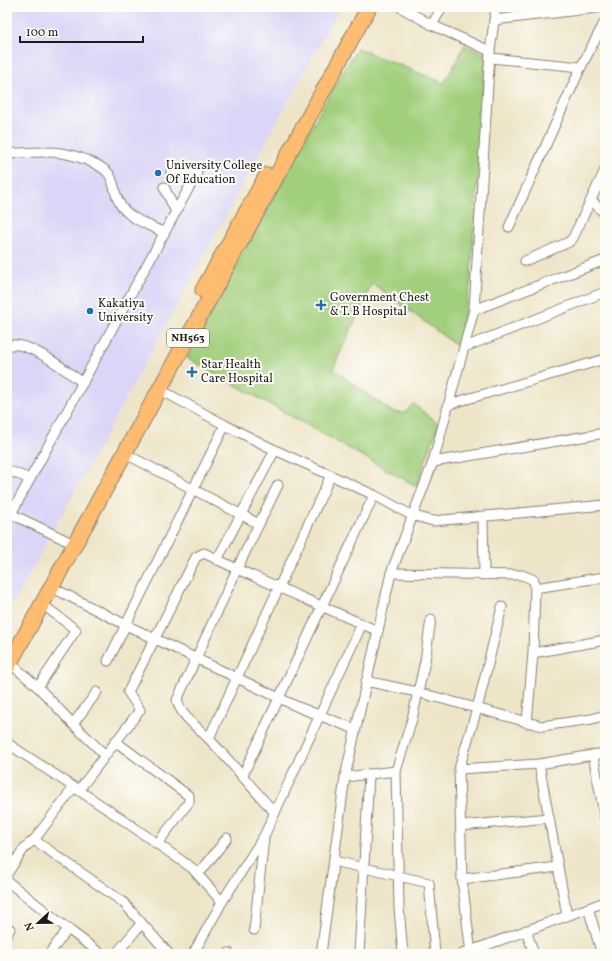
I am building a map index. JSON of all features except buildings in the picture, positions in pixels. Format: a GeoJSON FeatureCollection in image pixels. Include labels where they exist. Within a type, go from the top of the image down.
{"type":"FeatureCollection","features":[{"type":"Feature","properties":{"kind":"highway","name":"NH563"},"geometry":{"type":"LineString","coordinates":[[8,661],[359,7]]}},
{"type":"Feature","properties":{"kind":"highway","name":"NH563"},"geometry":{"type":"LineString","coordinates":[[8,661],[42,604],[71,542],[124,453],[239,247],[370,7]]}},
{"type":"Feature","properties":{"kind":"street"},"geometry":{"type":"LineString","coordinates":[[400,7],[490,55],[581,67]]}},
{"type":"Feature","properties":{"kind":"street"},"geometry":{"type":"LineString","coordinates":[[432,25],[442,7]]}},
{"type":"Feature","properties":{"kind":"street"},"geometry":{"type":"LineString","coordinates":[[320,954],[345,777],[391,573],[411,515],[433,462],[450,404],[474,310],[490,55],[496,7]]}},
{"type":"Feature","properties":{"kind":"street"},"geometry":{"type":"LineString","coordinates":[[494,20],[605,7]]}},
{"type":"Feature","properties":{"kind":"street"},"geometry":{"type":"LineString","coordinates":[[509,227],[581,67],[605,21]]}},
{"type":"Feature","properties":{"kind":"street"},"geometry":{"type":"LineString","coordinates":[[7,154],[45,151],[63,152],[73,154],[104,169],[113,181],[118,200],[124,210],[164,233]]}},
{"type":"Feature","properties":{"kind":"street"},"geometry":{"type":"LineString","coordinates":[[71,542],[9,513],[30,479],[197,173],[183,169],[171,172]]}},
{"type":"Feature","properties":{"kind":"street"},"geometry":{"type":"LineString","coordinates":[[524,261],[569,242],[573,238],[605,170]]}},
{"type":"Feature","properties":{"kind":"street"},"geometry":{"type":"LineString","coordinates":[[164,187],[176,212]]}},
{"type":"Feature","properties":{"kind":"street"},"geometry":{"type":"LineString","coordinates":[[591,200],[605,214]]}},
{"type":"Feature","properties":{"kind":"street"},"geometry":{"type":"LineString","coordinates":[[474,310],[605,260]]}},
{"type":"Feature","properties":{"kind":"street"},"geometry":{"type":"LineString","coordinates":[[465,347],[605,292]]}},
{"type":"Feature","properties":{"kind":"street"},"geometry":{"type":"LineString","coordinates":[[7,346],[20,345],[49,358],[83,382]]}},
{"type":"Feature","properties":{"kind":"street"},"geometry":{"type":"LineString","coordinates":[[450,404],[605,359]]}},
{"type":"Feature","properties":{"kind":"street"},"geometry":{"type":"LineString","coordinates":[[159,389],[275,450],[374,495],[411,515],[433,521],[605,505]]}},
{"type":"Feature","properties":{"kind":"street"},"geometry":{"type":"LineString","coordinates":[[108,660],[225,425]]}},
{"type":"Feature","properties":{"kind":"street"},"geometry":{"type":"LineString","coordinates":[[433,462],[605,433]]}},
{"type":"Feature","properties":{"kind":"street"},"geometry":{"type":"LineString","coordinates":[[217,560],[275,450]]}},
{"type":"Feature","properties":{"kind":"street"},"geometry":{"type":"LineString","coordinates":[[124,453],[259,524]]}},
{"type":"Feature","properties":{"kind":"street"},"geometry":{"type":"LineString","coordinates":[[7,470],[30,479]]}},
{"type":"Feature","properties":{"kind":"street"},"geometry":{"type":"LineString","coordinates":[[209,738],[331,475]]}},
{"type":"Feature","properties":{"kind":"street"},"geometry":{"type":"LineString","coordinates":[[274,813],[209,738],[184,715],[179,708],[177,700],[278,485]]}},
{"type":"Feature","properties":{"kind":"street"},"geometry":{"type":"LineString","coordinates":[[242,777],[374,495]]}},
{"type":"Feature","properties":{"kind":"street"},"geometry":{"type":"LineString","coordinates":[[483,516],[484,575]]}},
{"type":"Feature","properties":{"kind":"street"},"geometry":{"type":"LineString","coordinates":[[7,874],[25,847],[34,840],[105,755],[140,710],[128,692],[196,557],[204,553],[237,570],[378,631]]}},
{"type":"Feature","properties":{"kind":"street"},"geometry":{"type":"LineString","coordinates":[[391,573],[484,575],[522,574],[534,580],[533,653],[527,723]]}},
{"type":"Feature","properties":{"kind":"street"},"geometry":{"type":"LineString","coordinates":[[535,588],[605,577]]}},
{"type":"Feature","properties":{"kind":"street"},"geometry":{"type":"LineString","coordinates":[[51,587],[126,625],[320,717],[355,729]]}},
{"type":"Feature","properties":{"kind":"street"},"geometry":{"type":"LineString","coordinates":[[38,687],[76,630],[42,604]]}},
{"type":"Feature","properties":{"kind":"street"},"geometry":{"type":"LineString","coordinates":[[502,607],[477,709],[459,769],[462,879],[467,953],[605,902]]}},
{"type":"Feature","properties":{"kind":"street"},"geometry":{"type":"LineString","coordinates":[[402,954],[396,771],[412,719],[425,661],[431,619]]}},
{"type":"Feature","properties":{"kind":"street"},"geometry":{"type":"LineString","coordinates":[[193,954],[222,902],[264,836],[362,624]]}},
{"type":"Feature","properties":{"kind":"street"},"geometry":{"type":"LineString","coordinates":[[533,653],[605,640]]}},
{"type":"Feature","properties":{"kind":"street"},"geometry":{"type":"LineString","coordinates":[[8,661],[38,687],[105,755]]}},
{"type":"Feature","properties":{"kind":"street"},"geometry":{"type":"LineString","coordinates":[[366,681],[417,692],[542,726],[592,719],[605,715]]}},
{"type":"Feature","properties":{"kind":"street"},"geometry":{"type":"LineString","coordinates":[[73,724],[97,692]]}},
{"type":"Feature","properties":{"kind":"street"},"geometry":{"type":"LineString","coordinates":[[115,741],[189,796],[189,802],[157,844]]}},
{"type":"Feature","properties":{"kind":"street"},"geometry":{"type":"LineString","coordinates":[[7,743],[192,868],[222,902]]}},
{"type":"Feature","properties":{"kind":"street"},"geometry":{"type":"LineString","coordinates":[[459,769],[539,764],[605,753]]}},
{"type":"Feature","properties":{"kind":"street"},"geometry":{"type":"LineString","coordinates":[[592,756],[605,819]]}},
{"type":"Feature","properties":{"kind":"street"},"geometry":{"type":"LineString","coordinates":[[539,764],[567,915]]}},
{"type":"Feature","properties":{"kind":"street"},"geometry":{"type":"LineString","coordinates":[[345,777],[396,771]]}},
{"type":"Feature","properties":{"kind":"street"},"geometry":{"type":"LineString","coordinates":[[359,954],[369,774]]}},
{"type":"Feature","properties":{"kind":"street"},"geometry":{"type":"LineString","coordinates":[[461,826],[549,818]]}},
{"type":"Feature","properties":{"kind":"street"},"geometry":{"type":"LineString","coordinates":[[254,930],[264,836]]}},
{"type":"Feature","properties":{"kind":"street"},"geometry":{"type":"LineString","coordinates":[[198,875],[226,838]]}},
{"type":"Feature","properties":{"kind":"street"},"geometry":{"type":"LineString","coordinates":[[34,840],[123,902],[169,954]]}},
{"type":"Feature","properties":{"kind":"street"},"geometry":{"type":"LineString","coordinates":[[334,861],[428,883],[435,954]]}},
{"type":"Feature","properties":{"kind":"street"},"geometry":{"type":"LineString","coordinates":[[462,879],[558,867]]}},
{"type":"Feature","properties":{"kind":"street"},"geometry":{"type":"LineString","coordinates":[[7,881],[101,954]]}},
{"type":"Feature","properties":{"kind":"street"},"geometry":{"type":"LineString","coordinates":[[588,908],[602,954]]}},
{"type":"Feature","properties":{"kind":"street"},"geometry":{"type":"LineString","coordinates":[[116,954],[141,924]]}},
{"type":"Feature","properties":{"kind":"street"},"geometry":{"type":"LineString","coordinates":[[49,954],[68,929]]}},
{"type":"Feature","properties":{"kind":"street"},"geometry":{"type":"LineString","coordinates":[[526,930],[534,954]]}},
{"type":"Feature","properties":{"kind":"shaded area","name":"Kakatiya University"},"geometry":{"type":"Polygon","coordinates":[[[7,7],[340,7],[7,615],[7,7]]]}},
{"type":"Feature","properties":{"kind":"green space"},"geometry":{"type":"Polygon","coordinates":[[[464,45],[486,54],[470,287],[457,346],[372,283],[333,369],[392,412],[405,413],[413,404],[439,424],[416,486],[187,358],[314,122],[357,48],[444,83],[464,45]]]}},
{"type":"Feature","properties":{"kind":"place","name":"University College Of Education"},"geometry":{"type":"Point","coordinates":[158,173]}},
{"type":"Feature","properties":{"kind":"place","name":"Government Chest & T. B Hospital"},"geometry":{"type":"Point","coordinates":[321,305]}},
{"type":"Feature","properties":{"kind":"place","name":"Kakatiya University"},"geometry":{"type":"Point","coordinates":[90,311]}},
{"type":"Feature","properties":{"kind":"place","name":"Star Health Care Hospital"},"geometry":{"type":"Point","coordinates":[192,372]}}]}
